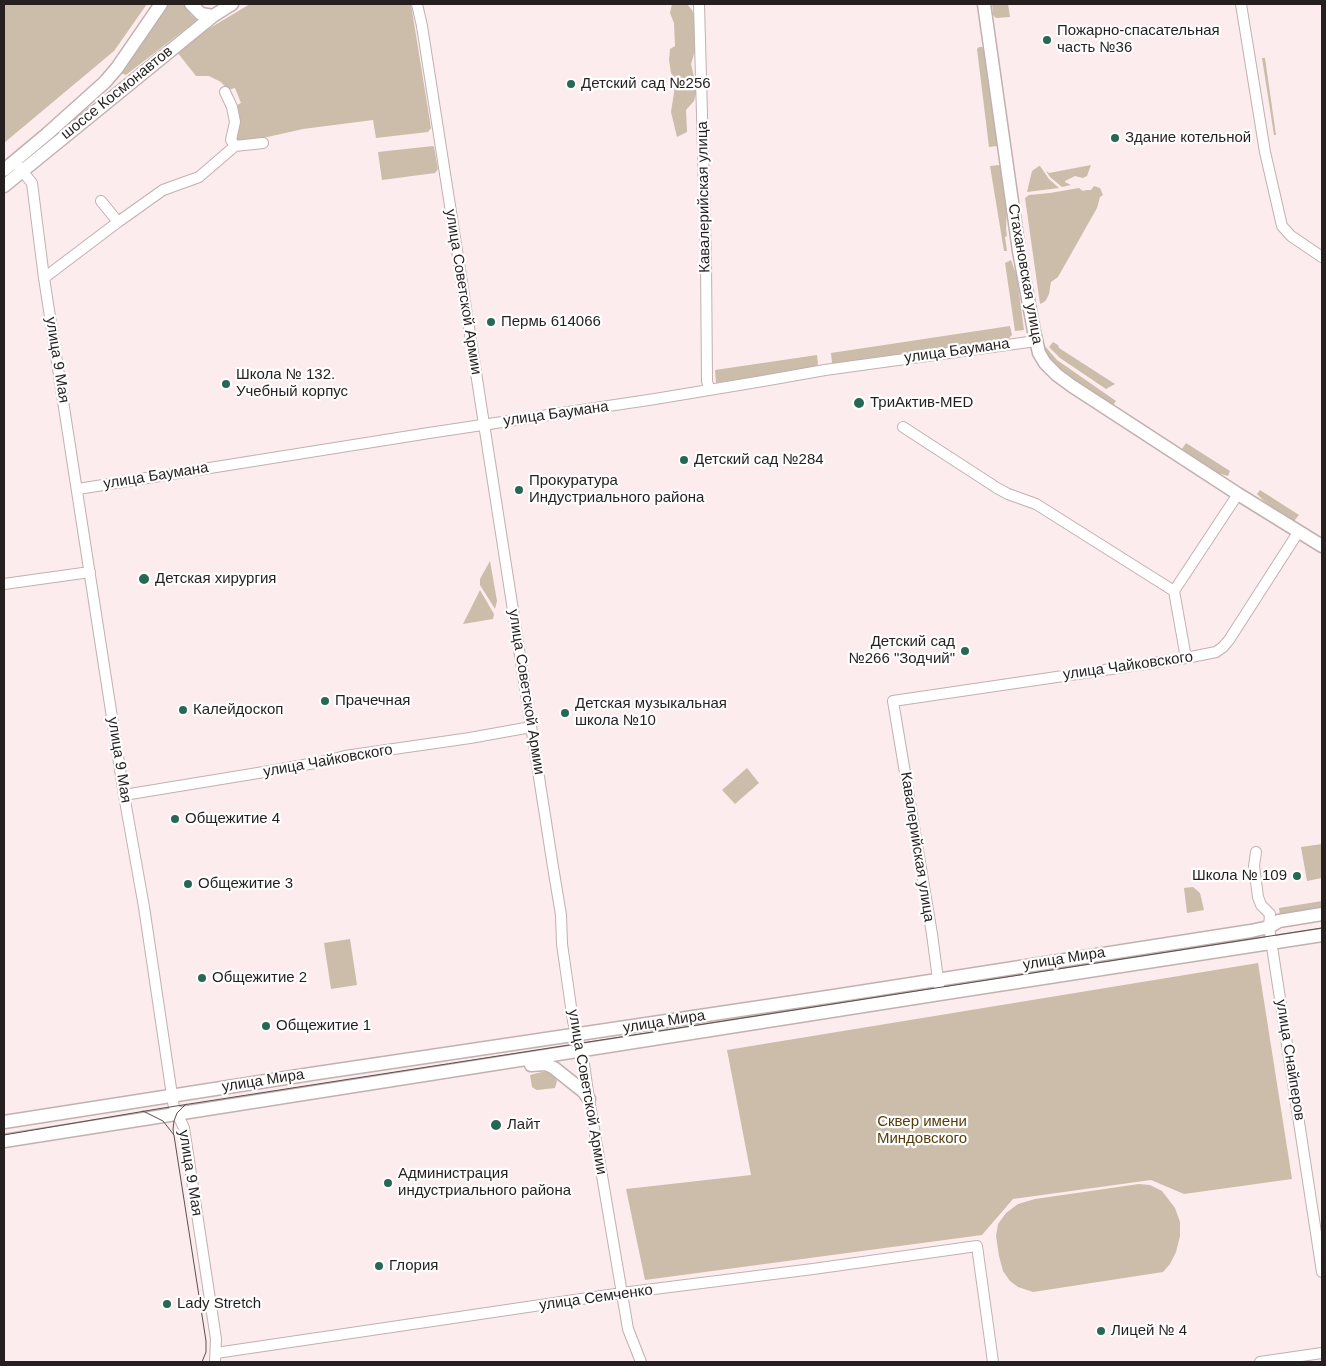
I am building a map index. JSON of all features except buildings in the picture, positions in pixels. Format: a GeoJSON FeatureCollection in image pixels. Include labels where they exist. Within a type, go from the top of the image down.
{"type":"FeatureCollection","features":[{"type":"Feature","properties":{"kind":"main road","name":"шоссе Космонавтов"},"geometry":{"type":"LineString","coordinates":[[4,186],[18,166],[105,82],[117,68],[161,4]]}},
{"type":"Feature","properties":{"kind":"main road"},"geometry":{"type":"LineString","coordinates":[[191,4],[201,14],[213,16]]}},
{"type":"Feature","properties":{"kind":"main road","name":"шоссе Космонавтов"},"geometry":{"type":"LineString","coordinates":[[4,170],[18,166],[213,16],[232,4]]}},
{"type":"Feature","properties":{"kind":"main road","name":"Стахановская улица"},"geometry":{"type":"LineString","coordinates":[[984,4],[1019,251],[1036,341],[1039,353],[1045,363],[1064,380],[1238,494],[1322,546]]}},
{"type":"Feature","properties":{"kind":"main road","name":"улица Мира"},"geometry":{"type":"LineString","coordinates":[[4,1122],[1251,931],[1279,921],[1322,914]]}},
{"type":"Feature","properties":{"kind":"main road","name":"улица Мира"},"geometry":{"type":"LineString","coordinates":[[4,1141],[1322,935]]}},
{"type":"Feature","properties":{"kind":"main road"},"geometry":{"type":"LineString","coordinates":[[494,1064],[513,1068],[546,1064],[583,1090],[589,1099]]}},
{"type":"Feature","properties":{"kind":"street","name":"улица Советской Армии"},"geometry":{"type":"LineString","coordinates":[[417,4],[421,20]]}},
{"type":"Feature","properties":{"kind":"street","name":"улица Советской Армии"},"geometry":{"type":"LineString","coordinates":[[420,4],[483,424],[561,916],[562,944],[573,1021],[582,1050],[628,1329],[642,1362]]}},
{"type":"Feature","properties":{"kind":"street","name":"Кавалерийская улица"},"geometry":{"type":"LineString","coordinates":[[699,4],[706,262],[707,381],[709,389]]}},
{"type":"Feature","properties":{"kind":"street"},"geometry":{"type":"LineString","coordinates":[[1241,4],[1265,152],[1282,226],[1291,236],[1322,257]]}},
{"type":"Feature","properties":{"kind":"street"},"geometry":{"type":"LineString","coordinates":[[225,92],[234,114],[235,122],[231,140],[235,146]]}},
{"type":"Feature","properties":{"kind":"street"},"geometry":{"type":"LineString","coordinates":[[44,278],[163,190],[199,177],[235,146],[263,143]]}},
{"type":"Feature","properties":{"kind":"street","name":"улица 9 Мая"},"geometry":{"type":"LineString","coordinates":[[18,166],[32,184],[44,278],[172,1095],[174,1107],[184,1128],[216,1339],[216,1358]]}},
{"type":"Feature","properties":{"kind":"street"},"geometry":{"type":"LineString","coordinates":[[101,201],[118,222]]}},
{"type":"Feature","properties":{"kind":"street","name":"улица Баумана"},"geometry":{"type":"LineString","coordinates":[[78,489],[483,424],[763,382],[825,370],[1036,341]]}},
{"type":"Feature","properties":{"kind":"street"},"geometry":{"type":"LineString","coordinates":[[903,427],[997,488],[1036,504],[1174,591]]}},
{"type":"Feature","properties":{"kind":"street"},"geometry":{"type":"LineString","coordinates":[[1186,658],[1174,591],[1238,494]]}},
{"type":"Feature","properties":{"kind":"street","name":"улица Чайковского"},"geometry":{"type":"LineString","coordinates":[[893,701],[1216,652],[1227,643],[1299,531]]}},
{"type":"Feature","properties":{"kind":"street"},"geometry":{"type":"LineString","coordinates":[[4,584],[90,572]]}},
{"type":"Feature","properties":{"kind":"street","name":"Кавалерийская улица"},"geometry":{"type":"LineString","coordinates":[[893,701],[941,994]]}},
{"type":"Feature","properties":{"kind":"street","name":"улица Чайковского"},"geometry":{"type":"LineString","coordinates":[[124,795],[264,772],[345,756],[531,727]]}},
{"type":"Feature","properties":{"kind":"street","name":"улица Снайперов"},"geometry":{"type":"LineString","coordinates":[[1256,852],[1254,866],[1258,897],[1261,905],[1270,914],[1271,943],[1322,1272]]}},
{"type":"Feature","properties":{"kind":"street","name":"улица Семченко"},"geometry":{"type":"LineString","coordinates":[[216,1358],[622,1293],[976,1246],[993,1362]]}},
{"type":"Feature","properties":{"kind":"street"},"geometry":{"type":"LineString","coordinates":[[1260,1362],[1322,1353]]}},
{"type":"Feature","properties":{"kind":"green space"},"geometry":{"type":"Polygon","coordinates":[[[4,4],[147,4],[114,51],[4,143],[4,4]]]}},
{"type":"Feature","properties":{"kind":"green space"},"geometry":{"type":"Polygon","coordinates":[[[166,4],[183,4],[197,20],[126,75],[120,73],[166,4]]]}},
{"type":"Feature","properties":{"kind":"green space"},"geometry":{"type":"Polygon","coordinates":[[[250,4],[411,4],[431,128],[428,132],[376,138],[373,120],[303,129],[241,142],[235,141],[235,106],[241,103],[235,88],[228,90],[221,82],[209,76],[196,76],[177,52],[200,34],[250,4]]]}},
{"type":"Feature","properties":{"kind":"green space"},"geometry":{"type":"Polygon","coordinates":[[[672,4],[687,4],[692,10],[695,17],[696,33],[695,51],[691,64],[697,90],[694,101],[686,110],[687,132],[677,137],[671,112],[676,80],[671,73],[669,60],[670,49],[675,46],[674,23],[670,13],[672,4]]]}},
{"type":"Feature","properties":{"kind":"green space"},"geometry":{"type":"Polygon","coordinates":[[[992,4],[1008,4],[1010,17],[996,18],[993,15],[992,4]]]}},
{"type":"Feature","properties":{"kind":"green space"},"geometry":{"type":"Polygon","coordinates":[[[979,47],[985,49],[999,144],[997,146],[989,147],[977,49],[979,47]]]}},
{"type":"Feature","properties":{"kind":"green space"},"geometry":{"type":"Polygon","coordinates":[[[1262,58],[1265,58],[1276,135],[1274,135],[1262,58]]]}},
{"type":"Feature","properties":{"kind":"green space"},"geometry":{"type":"Polygon","coordinates":[[[433,146],[438,169],[435,173],[382,180],[378,152],[433,146]]]}},
{"type":"Feature","properties":{"kind":"green space"},"geometry":{"type":"Polygon","coordinates":[[[999,165],[1007,209],[1007,236],[1005,237],[1007,251],[1004,251],[990,166],[999,165]]]}},
{"type":"Feature","properties":{"kind":"green space"},"geometry":{"type":"Polygon","coordinates":[[[1091,165],[1087,176],[1083,178],[1075,176],[1065,181],[1071,185],[1062,187],[1046,171],[1049,173],[1091,165]]]}},
{"type":"Feature","properties":{"kind":"green space"},"geometry":{"type":"Polygon","coordinates":[[[1039,166],[1059,188],[1027,192],[1032,171],[1039,166]]]}},
{"type":"Feature","properties":{"kind":"green space"},"geometry":{"type":"Polygon","coordinates":[[[1094,186],[1100,188],[1103,195],[1100,197],[1097,208],[1058,277],[1051,282],[1046,300],[1040,304],[1025,198],[1029,195],[1079,188],[1083,191],[1091,190],[1094,186]]]}},
{"type":"Feature","properties":{"kind":"green space"},"geometry":{"type":"Polygon","coordinates":[[[1011,260],[1017,277],[1024,330],[1015,331],[1005,263],[1011,260]]]}},
{"type":"Feature","properties":{"kind":"green space"},"geometry":{"type":"Polygon","coordinates":[[[1010,326],[1012,335],[1008,339],[836,365],[832,363],[831,353],[1010,326]]]}},
{"type":"Feature","properties":{"kind":"green space"},"geometry":{"type":"Polygon","coordinates":[[[1053,342],[1059,348],[1115,384],[1106,389],[1060,358],[1049,347],[1053,342]]]}},
{"type":"Feature","properties":{"kind":"green space"},"geometry":{"type":"Polygon","coordinates":[[[1044,345],[1057,360],[1116,401],[1111,408],[1051,363],[1044,351],[1044,345]]]}},
{"type":"Feature","properties":{"kind":"green space"},"geometry":{"type":"Polygon","coordinates":[[[817,355],[818,364],[815,368],[716,383],[715,370],[817,355]]]}},
{"type":"Feature","properties":{"kind":"green space"},"geometry":{"type":"Polygon","coordinates":[[[1186,443],[1230,471],[1228,476],[1218,473],[1182,449],[1186,443]]]}},
{"type":"Feature","properties":{"kind":"green space"},"geometry":{"type":"Polygon","coordinates":[[[1260,490],[1299,515],[1294,521],[1264,501],[1257,494],[1260,490]]]}},
{"type":"Feature","properties":{"kind":"green space"},"geometry":{"type":"Polygon","coordinates":[[[490,561],[497,601],[495,609],[480,585],[480,579],[490,561]]]}},
{"type":"Feature","properties":{"kind":"green space"},"geometry":{"type":"Polygon","coordinates":[[[480,590],[494,614],[493,619],[463,624],[480,590]]]}},
{"type":"Feature","properties":{"kind":"green space"},"geometry":{"type":"Polygon","coordinates":[[[747,768],[759,783],[735,804],[722,790],[747,768]]]}},
{"type":"Feature","properties":{"kind":"green space"},"geometry":{"type":"Polygon","coordinates":[[[1322,844],[1322,878],[1307,881],[1301,847],[1322,844]]]}},
{"type":"Feature","properties":{"kind":"green space"},"geometry":{"type":"Polygon","coordinates":[[[1193,887],[1200,893],[1204,910],[1187,913],[1184,888],[1193,887]]]}},
{"type":"Feature","properties":{"kind":"green space"},"geometry":{"type":"Polygon","coordinates":[[[1322,901],[1322,909],[1280,916],[1279,908],[1322,901]]]}},
{"type":"Feature","properties":{"kind":"green space"},"geometry":{"type":"Polygon","coordinates":[[[350,939],[357,985],[331,989],[324,943],[350,939]]]}},
{"type":"Feature","properties":{"kind":"green space","name":"Сквер имени Миндовского"},"geometry":{"type":"Polygon","coordinates":[[[1258,963],[1292,1179],[1184,1194],[1151,1180],[1013,1199],[982,1235],[645,1280],[626,1189],[751,1175],[727,1050],[1258,963]]]}},
{"type":"Feature","properties":{"kind":"green space"},"geometry":{"type":"Polygon","coordinates":[[[542,1072],[554,1076],[557,1081],[555,1088],[537,1090],[532,1087],[530,1075],[542,1072]]]}},
{"type":"Feature","properties":{"kind":"green space"},"geometry":{"type":"Polygon","coordinates":[[[1139,1184],[1150,1185],[1162,1191],[1175,1208],[1180,1222],[1180,1236],[1176,1252],[1170,1264],[1163,1272],[1033,1292],[1018,1287],[1010,1281],[1003,1271],[996,1236],[998,1224],[1006,1213],[1018,1204],[1035,1199],[1139,1184]]]}},
{"type":"Feature","properties":{"kind":"tram line"},"geometry":{"type":"LineString","coordinates":[[4,1135],[157,1109],[1322,928]]}},
{"type":"Feature","properties":{"kind":"tram line"},"geometry":{"type":"LineString","coordinates":[[186,1104],[177,1113],[173,1129],[206,1341],[206,1352],[202,1362]]}},
{"type":"Feature","properties":{"kind":"tram line"},"geometry":{"type":"LineString","coordinates":[[143,1111],[163,1121],[174,1135]]}},
{"type":"Feature","properties":{"kind":"place","name":"Пожарно-спасательная часть №36"},"geometry":{"type":"Point","coordinates":[1047,40]}},
{"type":"Feature","properties":{"kind":"place","name":"Детский сад №256"},"geometry":{"type":"Point","coordinates":[571,84]}},
{"type":"Feature","properties":{"kind":"place","name":"Здание котельной"},"geometry":{"type":"Point","coordinates":[1115,138]}},
{"type":"Feature","properties":{"kind":"place","name":"Пермь 614066"},"geometry":{"type":"Point","coordinates":[491,322]}},
{"type":"Feature","properties":{"kind":"place","name":"Школа № 132. Учебный корпус"},"geometry":{"type":"Point","coordinates":[226,384]}},
{"type":"Feature","properties":{"kind":"place","name":"ТриАктив-MED"},"geometry":{"type":"Point","coordinates":[859,403]}},
{"type":"Feature","properties":{"kind":"place","name":"Детский сад №284"},"geometry":{"type":"Point","coordinates":[684,460]}},
{"type":"Feature","properties":{"kind":"place","name":"Прокуратура Индустриального района"},"geometry":{"type":"Point","coordinates":[519,490]}},
{"type":"Feature","properties":{"kind":"place","name":"Детская хирургия"},"geometry":{"type":"Point","coordinates":[144,579]}},
{"type":"Feature","properties":{"kind":"place","name":"Детский сад №266 \"Зодчий\""},"geometry":{"type":"Point","coordinates":[965,651]}},
{"type":"Feature","properties":{"kind":"place","name":"Прачечная"},"geometry":{"type":"Point","coordinates":[325,701]}},
{"type":"Feature","properties":{"kind":"place","name":"Калейдоскоп"},"geometry":{"type":"Point","coordinates":[183,710]}},
{"type":"Feature","properties":{"kind":"place","name":"Детская музыкальная школа №10"},"geometry":{"type":"Point","coordinates":[565,713]}},
{"type":"Feature","properties":{"kind":"place","name":"Общежитие 4"},"geometry":{"type":"Point","coordinates":[175,819]}},
{"type":"Feature","properties":{"kind":"place","name":"Школа № 109"},"geometry":{"type":"Point","coordinates":[1297,876]}},
{"type":"Feature","properties":{"kind":"place","name":"Общежитие 3"},"geometry":{"type":"Point","coordinates":[188,884]}},
{"type":"Feature","properties":{"kind":"place","name":"Общежитие 2"},"geometry":{"type":"Point","coordinates":[202,978]}},
{"type":"Feature","properties":{"kind":"place","name":"Общежитие 1"},"geometry":{"type":"Point","coordinates":[266,1026]}},
{"type":"Feature","properties":{"kind":"place","name":"Лайт"},"geometry":{"type":"Point","coordinates":[496,1125]}},
{"type":"Feature","properties":{"kind":"place","name":"Администрация индустриального района"},"geometry":{"type":"Point","coordinates":[388,1183]}},
{"type":"Feature","properties":{"kind":"place","name":"Глория"},"geometry":{"type":"Point","coordinates":[379,1266]}},
{"type":"Feature","properties":{"kind":"place","name":"Lady Stretch"},"geometry":{"type":"Point","coordinates":[167,1304]}},
{"type":"Feature","properties":{"kind":"place","name":"Лицей № 4"},"geometry":{"type":"Point","coordinates":[1101,1331]}}]}
